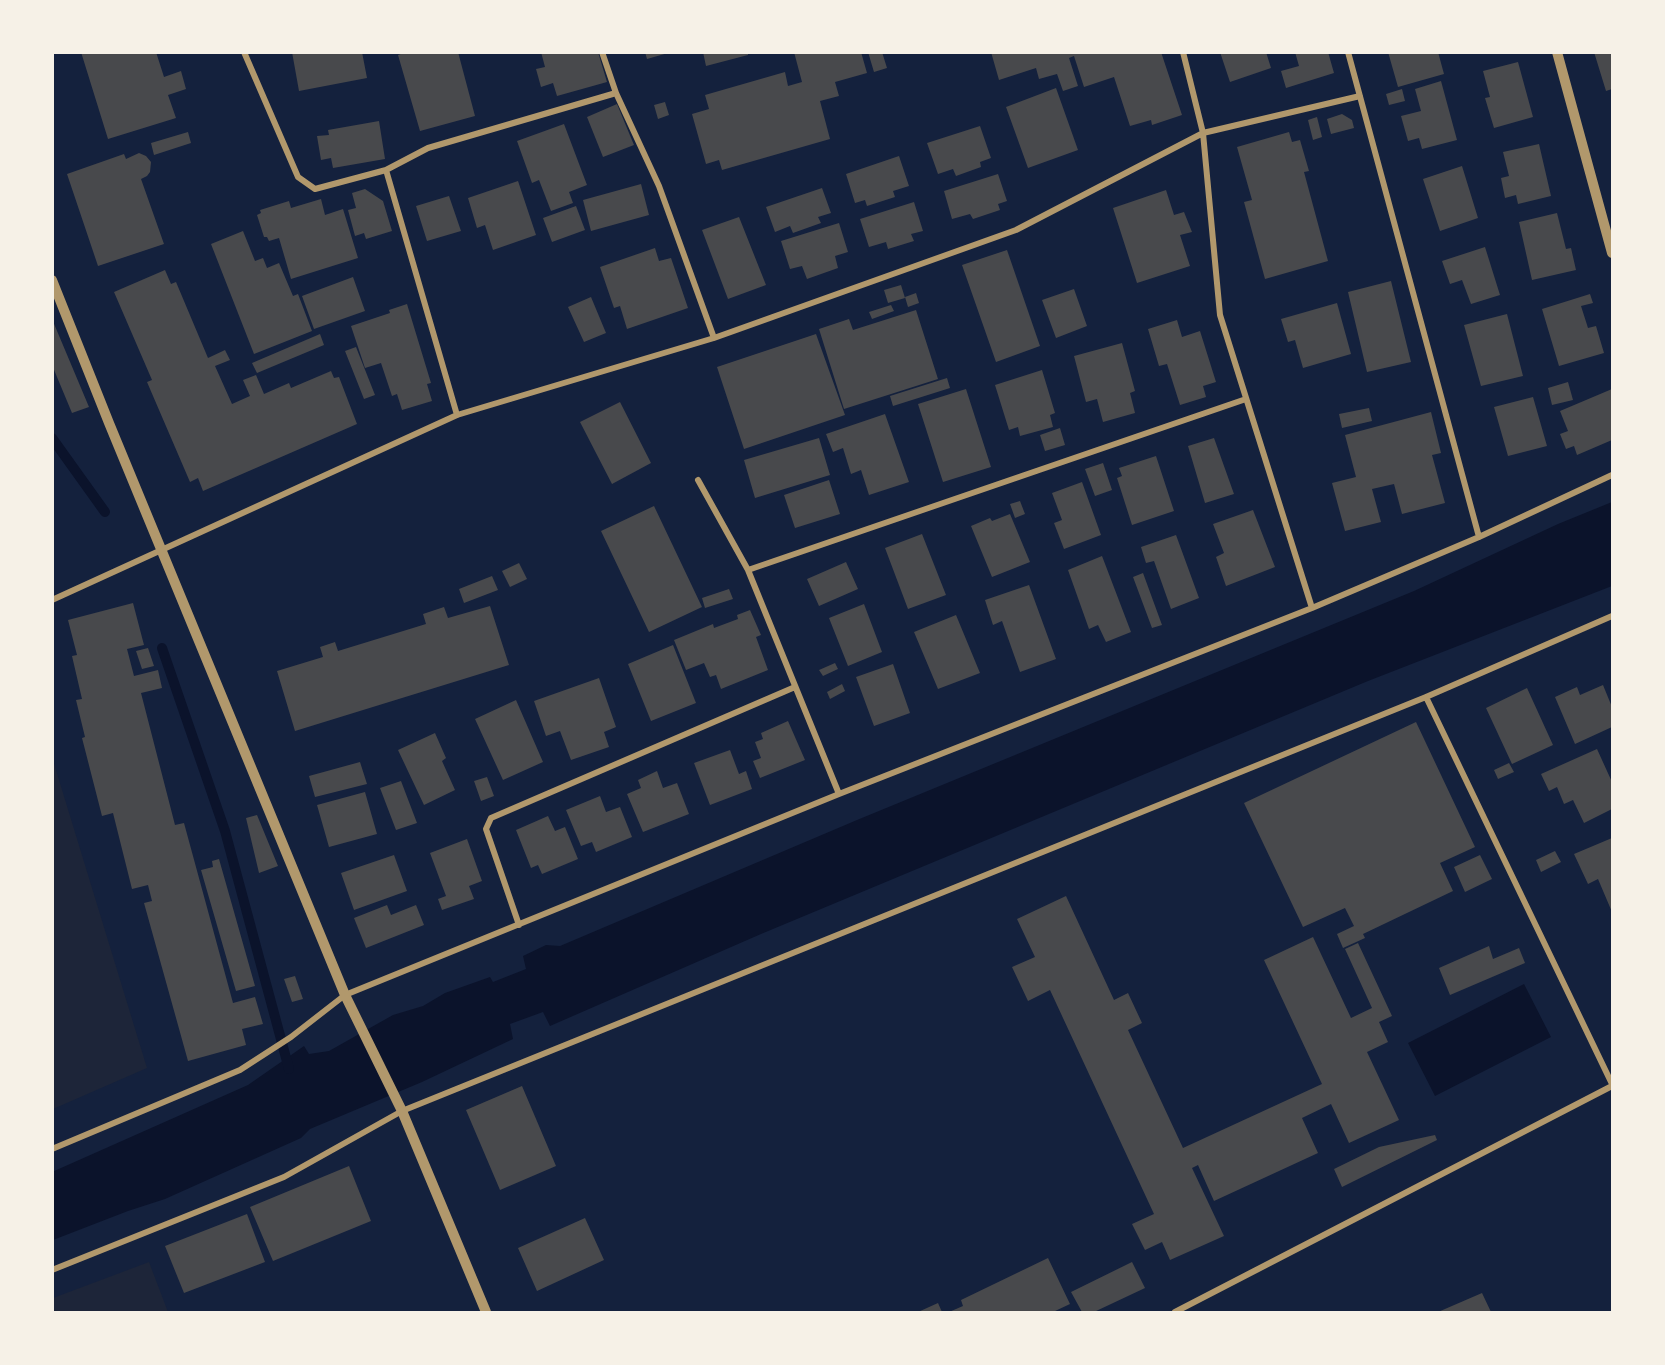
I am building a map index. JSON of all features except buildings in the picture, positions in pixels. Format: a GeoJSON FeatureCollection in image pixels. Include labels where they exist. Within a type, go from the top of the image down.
{"type":"FeatureCollection","features":[{"type":"Feature","properties":{"kind":"street"},"geometry":{"type":"LineString","coordinates":[[244,52],[298,177],[315,189],[386,170],[428,148],[616,93]]}},
{"type":"Feature","properties":{"kind":"street"},"geometry":{"type":"LineString","coordinates":[[602,52],[616,93],[659,186],[714,338]]}},
{"type":"Feature","properties":{"kind":"street"},"geometry":{"type":"LineString","coordinates":[[1183,52],[1203,133],[1220,315],[1312,608]]}},
{"type":"Feature","properties":{"kind":"street"},"geometry":{"type":"LineString","coordinates":[[1348,52],[1479,537]]}},
{"type":"Feature","properties":{"kind":"street"},"geometry":{"type":"LineString","coordinates":[[1557,52],[1612,253]]}},
{"type":"Feature","properties":{"kind":"street"},"geometry":{"type":"LineString","coordinates":[[52,600],[457,415],[714,338],[1016,230],[1203,133],[1360,96]]}},
{"type":"Feature","properties":{"kind":"street"},"geometry":{"type":"LineString","coordinates":[[386,170],[457,415]]}},
{"type":"Feature","properties":{"kind":"street"},"geometry":{"type":"LineString","coordinates":[[52,280],[345,995],[402,1111],[486,1312]]}},
{"type":"Feature","properties":{"kind":"street"},"geometry":{"type":"LineString","coordinates":[[748,570],[1246,399]]}},
{"type":"Feature","properties":{"kind":"street"},"geometry":{"type":"LineString","coordinates":[[52,1149],[240,1070],[291,1037],[345,995],[839,794],[1312,608],[1479,537],[1612,475]]}},
{"type":"Feature","properties":{"kind":"street"},"geometry":{"type":"LineString","coordinates":[[698,480],[748,570],[839,794]]}},
{"type":"Feature","properties":{"kind":"street"},"geometry":{"type":"LineString","coordinates":[[52,1270],[284,1177],[402,1111],[1426,697],[1612,615]]}},
{"type":"Feature","properties":{"kind":"street"},"geometry":{"type":"LineString","coordinates":[[519,925],[486,829],[491,818],[795,687]]}},
{"type":"Feature","properties":{"kind":"street"},"geometry":{"type":"LineString","coordinates":[[1175,1312],[1612,1085],[1426,697]]}},
{"type":"Feature","properties":{"kind":"shaded area"},"geometry":{"type":"Polygon","coordinates":[[[1612,502],[1612,586],[1368,681],[761,934],[550,1026],[543,1012],[510,1024],[513,1039],[422,1082],[310,1129],[301,1138],[165,1199],[53,1240],[52,1172],[248,1085],[304,1046],[309,1054],[329,1051],[393,1015],[423,1006],[445,993],[490,977],[493,982],[526,969],[523,956],[546,945],[560,946],[857,820],[1414,591],[1558,524],[1612,502]]]}},
{"type":"Feature","properties":{"kind":"shaded area"},"geometry":{"type":"Polygon","coordinates":[[[52,757],[147,1068],[53,1109],[52,1109],[52,757]]]}},
{"type":"Feature","properties":{"kind":"shaded area"},"geometry":{"type":"Polygon","coordinates":[[[1524,984],[1551,1037],[1435,1096],[1408,1043],[1524,984]]]}},
{"type":"Feature","properties":{"kind":"shaded area"},"geometry":{"type":"Polygon","coordinates":[[[149,1262],[168,1312],[53,1312],[53,1298],[149,1262]]]}},
{"type":"Feature","properties":{"kind":"waterway"},"geometry":{"type":"LineString","coordinates":[[52,438],[105,512]]}},
{"type":"Feature","properties":{"kind":"waterway"},"geometry":{"type":"LineString","coordinates":[[162,648],[225,831],[289,1069]]}}]}
